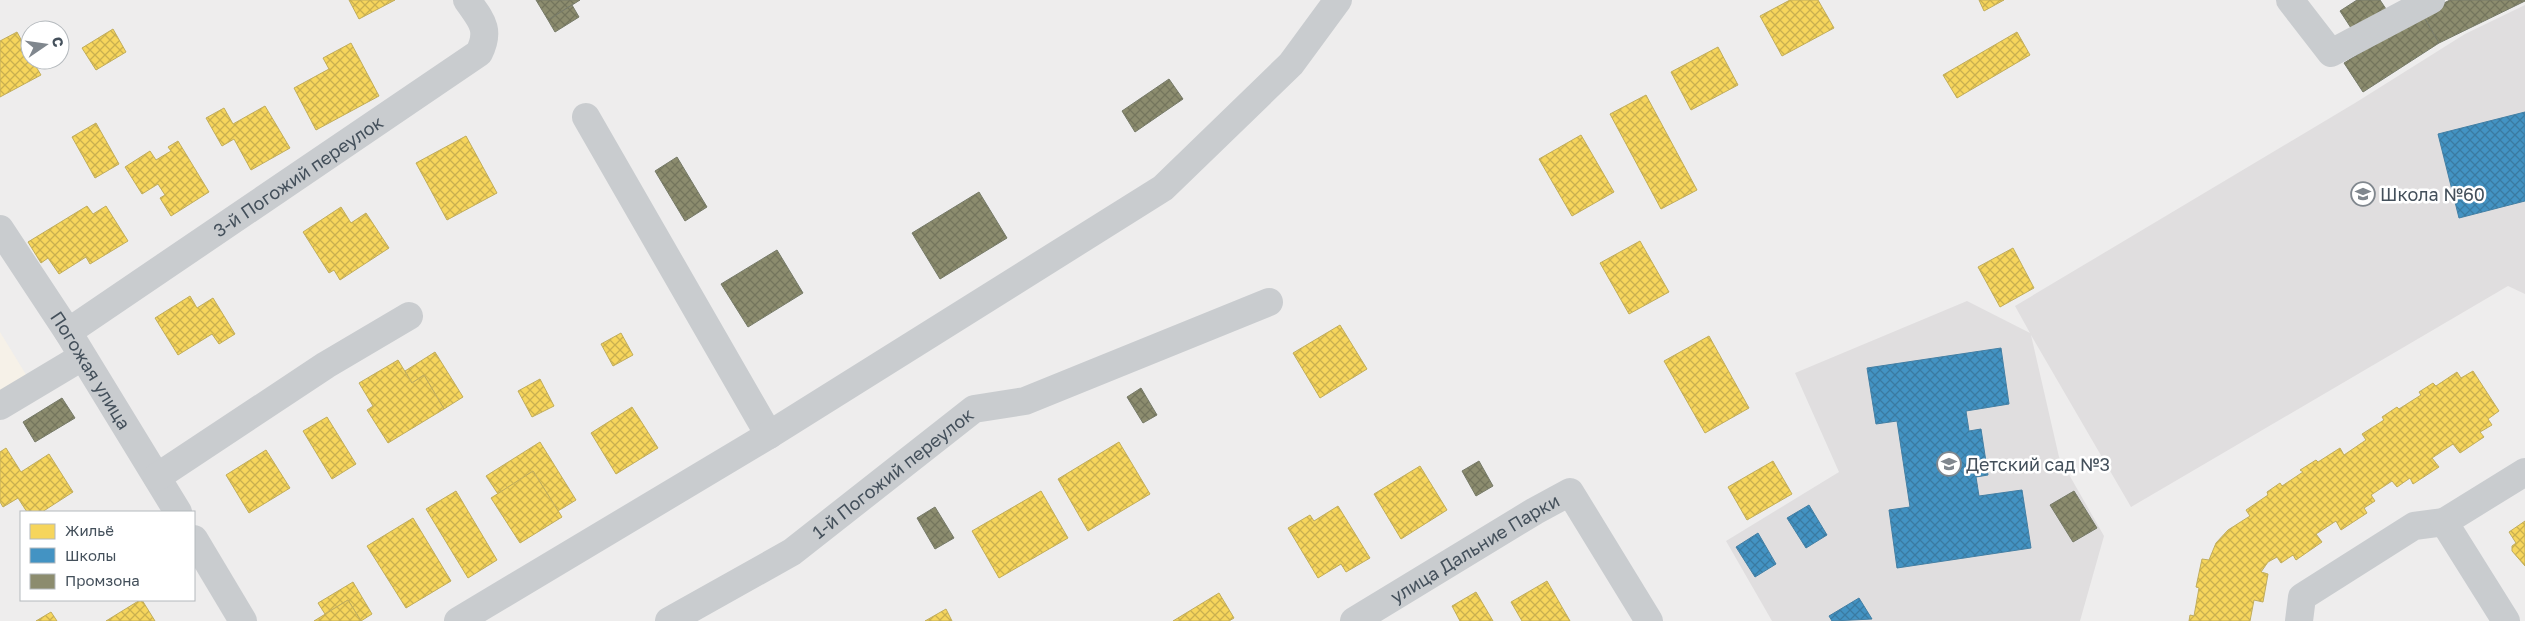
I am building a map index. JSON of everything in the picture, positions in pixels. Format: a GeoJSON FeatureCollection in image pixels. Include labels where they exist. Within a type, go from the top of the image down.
{"type":"FeatureCollection","features":[{"type":"Feature","properties":{"kind":"street","name":"3-й Погожий переулок"},"geometry":{"type":"LineString","coordinates":[[68,332],[480,53],[486,40],[484,24],[468,0]]}},
{"type":"Feature","properties":{"kind":"street"},"geometry":{"type":"LineString","coordinates":[[458,621],[769,435],[1163,188],[1291,64],[1338,0]]}},
{"type":"Feature","properties":{"kind":"street"},"geometry":{"type":"LineString","coordinates":[[2290,0],[2331,53],[2432,0]]}},
{"type":"Feature","properties":{"kind":"street"},"geometry":{"type":"LineString","coordinates":[[586,117],[769,435]]}},
{"type":"Feature","properties":{"kind":"street","name":"Погожая улица"},"geometry":{"type":"LineString","coordinates":[[0,229],[68,332],[177,511]]}},
{"type":"Feature","properties":{"kind":"street","name":"1-й Погожий переулок"},"geometry":{"type":"LineString","coordinates":[[669,621],[792,552],[974,409],[1025,401],[1269,302]]}},
{"type":"Feature","properties":{"kind":"street"},"geometry":{"type":"LineString","coordinates":[[157,477],[326,365],[409,316]]}},
{"type":"Feature","properties":{"kind":"street"},"geometry":{"type":"LineString","coordinates":[[0,406],[82,357]]}},
{"type":"Feature","properties":{"kind":"street"},"geometry":{"type":"LineString","coordinates":[[2299,621],[2302,598],[2414,526],[2444,522],[2525,472]]}},
{"type":"Feature","properties":{"kind":"street","name":"улица Дальние Парки"},"geometry":{"type":"LineString","coordinates":[[1354,621],[1535,511],[1570,492],[1650,621]]}},
{"type":"Feature","properties":{"kind":"street"},"geometry":{"type":"LineString","coordinates":[[2444,522],[2506,621]]}},
{"type":"Feature","properties":{"kind":"street"},"geometry":{"type":"LineString","coordinates":[[195,541],[243,621]]}},
{"type":"Feature","properties":{"kind":"shaded area","name":"Школа №60"},"geometry":{"type":"Polygon","coordinates":[[[2525,5],[2525,294],[2508,286],[2131,507],[2031,335],[2059,457],[2104,536],[2080,621],[1772,621],[1726,541],[1839,472],[1795,373],[1967,301],[2030,333],[2015,306],[2355,103],[2465,34],[2525,5]]]}},
{"type":"Feature","properties":{"kind":"shaded area"},"geometry":{"type":"Polygon","coordinates":[[[0,332],[36,391],[0,414],[0,332]]]}},
{"type":"Feature","properties":{"kind":"building: Жильё"},"geometry":{"type":"Polygon","coordinates":[[[349,0],[395,0],[359,19],[349,0]]]}},
{"type":"Feature","properties":{"kind":"building: Жильё"},"geometry":{"type":"Polygon","coordinates":[[[1790,0],[1818,0],[1834,28],[1782,56],[1760,16],[1790,0]]]}},
{"type":"Feature","properties":{"kind":"building: Жильё"},"geometry":{"type":"Polygon","coordinates":[[[1979,0],[2004,0],[1984,11],[1979,0]]]}},
{"type":"Feature","properties":{"kind":"building: Жильё"},"geometry":{"type":"Polygon","coordinates":[[[113,29],[126,52],[96,70],[82,48],[113,29]]]}},
{"type":"Feature","properties":{"kind":"building: Жильё"},"geometry":{"type":"Polygon","coordinates":[[[17,32],[20,38],[20,70],[38,70],[41,75],[0,97],[0,41],[17,32]]]}},
{"type":"Feature","properties":{"kind":"building: Жильё"},"geometry":{"type":"Polygon","coordinates":[[[2017,32],[2030,55],[1957,98],[1943,75],[2017,32]]]}},
{"type":"Feature","properties":{"kind":"building: Жильё"},"geometry":{"type":"Polygon","coordinates":[[[351,43],[379,96],[316,130],[294,88],[329,69],[323,58],[351,43]]]}},
{"type":"Feature","properties":{"kind":"building: Жильё"},"geometry":{"type":"Polygon","coordinates":[[[1718,47],[1738,85],[1691,110],[1671,72],[1718,47]]]}},
{"type":"Feature","properties":{"kind":"building: Жильё"},"geometry":{"type":"Polygon","coordinates":[[[1646,95],[1697,190],[1661,209],[1610,114],[1646,95]]]}},
{"type":"Feature","properties":{"kind":"building: Жильё"},"geometry":{"type":"Polygon","coordinates":[[[265,106],[290,148],[251,170],[234,139],[222,146],[206,118],[224,108],[233,124],[265,106]]]}},
{"type":"Feature","properties":{"kind":"building: Жильё"},"geometry":{"type":"Polygon","coordinates":[[[96,123],[119,164],[95,178],[72,137],[96,123]]]}},
{"type":"Feature","properties":{"kind":"building: Жильё"},"geometry":{"type":"Polygon","coordinates":[[[1581,135],[1614,192],[1572,216],[1539,159],[1581,135]]]}},
{"type":"Feature","properties":{"kind":"building: Жильё"},"geometry":{"type":"Polygon","coordinates":[[[466,136],[497,193],[447,220],[416,163],[466,136]]]}},
{"type":"Feature","properties":{"kind":"building: Жильё"},"geometry":{"type":"Polygon","coordinates":[[[178,141],[209,192],[171,216],[160,198],[165,195],[158,184],[142,194],[125,167],[150,151],[156,160],[171,151],[168,147],[178,141]]]}},
{"type":"Feature","properties":{"kind":"building: Жильё"},"geometry":{"type":"Polygon","coordinates":[[[87,206],[93,214],[106,206],[128,241],[90,264],[86,257],[59,274],[48,258],[41,263],[28,242],[87,206]]]}},
{"type":"Feature","properties":{"kind":"building: Жильё"},"geometry":{"type":"Polygon","coordinates":[[[341,207],[351,223],[366,213],[389,248],[340,280],[334,270],[329,273],[303,232],[341,207]]]}},
{"type":"Feature","properties":{"kind":"building: Жильё"},"geometry":{"type":"Polygon","coordinates":[[[1640,241],[1669,292],[1629,314],[1600,263],[1640,241]]]}},
{"type":"Feature","properties":{"kind":"building: Жильё"},"geometry":{"type":"Polygon","coordinates":[[[2013,248],[2034,288],[2000,307],[1978,267],[2013,248]]]}},
{"type":"Feature","properties":{"kind":"building: Жильё"},"geometry":{"type":"Polygon","coordinates":[[[190,296],[197,308],[213,298],[235,334],[219,344],[212,334],[178,355],[155,318],[190,296]]]}},
{"type":"Feature","properties":{"kind":"building: Жильё"},"geometry":{"type":"Polygon","coordinates":[[[1340,325],[1367,369],[1320,398],[1293,353],[1340,325]]]}},
{"type":"Feature","properties":{"kind":"building: Жильё"},"geometry":{"type":"Polygon","coordinates":[[[621,333],[633,355],[613,366],[601,344],[621,333]]]}},
{"type":"Feature","properties":{"kind":"building: Жильё"},"geometry":{"type":"Polygon","coordinates":[[[1709,336],[1749,408],[1705,433],[1664,361],[1709,336]]]}},
{"type":"Feature","properties":{"kind":"building: Жильё"},"geometry":{"type":"Polygon","coordinates":[[[435,352],[463,397],[444,409],[424,375],[412,383],[405,371],[435,352]]]}},
{"type":"Feature","properties":{"kind":"building: Жильё"},"geometry":{"type":"Polygon","coordinates":[[[398,360],[412,383],[424,375],[444,409],[388,443],[367,410],[373,406],[359,383],[398,360]]]}},
{"type":"Feature","properties":{"kind":"building: Жильё"},"geometry":{"type":"Polygon","coordinates":[[[2473,371],[2499,411],[2488,419],[2492,425],[2480,432],[2484,437],[2460,453],[2453,444],[2432,458],[2439,467],[2413,484],[2410,478],[2397,487],[2392,481],[2371,495],[2375,501],[2364,508],[2367,513],[2341,530],[2336,521],[2316,534],[2322,542],[2296,560],[2293,555],[2281,563],[2277,557],[2268,562],[2261,572],[2268,574],[2263,602],[2254,600],[2250,621],[2189,621],[2190,615],[2194,616],[2199,588],[2196,587],[2202,559],[2209,560],[2216,543],[2228,530],[2250,516],[2246,510],[2268,495],[2267,492],[2280,483],[2282,486],[2303,472],[2300,470],[2316,460],[2318,462],[2340,448],[2344,455],[2366,440],[2362,434],[2384,420],[2382,417],[2421,395],[2419,392],[2433,383],[2436,386],[2457,372],[2461,378],[2473,371]]]}},
{"type":"Feature","properties":{"kind":"building: Жильё"},"geometry":{"type":"Polygon","coordinates":[[[540,379],[554,406],[532,417],[518,391],[540,379]]]}},
{"type":"Feature","properties":{"kind":"building: Жильё"},"geometry":{"type":"Polygon","coordinates":[[[632,407],[658,448],[616,474],[591,433],[632,407]]]}},
{"type":"Feature","properties":{"kind":"building: Жильё"},"geometry":{"type":"Polygon","coordinates":[[[327,417],[356,464],[332,479],[303,431],[327,417]]]}},
{"type":"Feature","properties":{"kind":"building: Жильё"},"geometry":{"type":"Polygon","coordinates":[[[540,442],[576,500],[558,511],[533,471],[498,494],[486,476],[540,442]]]}},
{"type":"Feature","properties":{"kind":"building: Жильё"},"geometry":{"type":"Polygon","coordinates":[[[1119,442],[1150,494],[1088,531],[1058,479],[1119,442]]]}},
{"type":"Feature","properties":{"kind":"building: Жильё"},"geometry":{"type":"Polygon","coordinates":[[[6,448],[21,472],[49,454],[73,492],[44,511],[26,511],[18,498],[3,507],[0,502],[0,452],[6,448]]]}},
{"type":"Feature","properties":{"kind":"building: Жильё"},"geometry":{"type":"Polygon","coordinates":[[[266,450],[290,488],[249,513],[226,475],[266,450]]]}},
{"type":"Feature","properties":{"kind":"building: Жильё"},"geometry":{"type":"Polygon","coordinates":[[[1773,461],[1792,494],[1747,520],[1728,487],[1773,461]]]}},
{"type":"Feature","properties":{"kind":"building: Жильё"},"geometry":{"type":"Polygon","coordinates":[[[1420,466],[1447,510],[1401,539],[1374,494],[1420,466]]]}},
{"type":"Feature","properties":{"kind":"building: Жильё"},"geometry":{"type":"Polygon","coordinates":[[[533,471],[562,517],[520,543],[491,498],[533,471]]]}},
{"type":"Feature","properties":{"kind":"building: Жильё"},"geometry":{"type":"Polygon","coordinates":[[[456,491],[497,560],[468,578],[426,509],[456,491]]]}},
{"type":"Feature","properties":{"kind":"building: Жильё"},"geometry":{"type":"Polygon","coordinates":[[[1041,491],[1068,538],[999,578],[972,531],[1041,491]]]}},
{"type":"Feature","properties":{"kind":"building: Жильё"},"geometry":{"type":"Polygon","coordinates":[[[1338,506],[1370,558],[1346,572],[1341,564],[1318,578],[1288,528],[1310,515],[1314,521],[1338,506]]]}},
{"type":"Feature","properties":{"kind":"building: Жильё"},"geometry":{"type":"Polygon","coordinates":[[[413,518],[451,581],[406,608],[367,546],[413,518]]]}},
{"type":"Feature","properties":{"kind":"building: Жильё"},"geometry":{"type":"Polygon","coordinates":[[[2525,521],[2525,566],[2512,551],[2512,546],[2516,543],[2509,532],[2525,521]]]}},
{"type":"Feature","properties":{"kind":"building: Жильё"},"geometry":{"type":"Polygon","coordinates":[[[1547,581],[1570,621],[1522,621],[1511,602],[1547,581]]]}},
{"type":"Feature","properties":{"kind":"building: Жильё"},"geometry":{"type":"Polygon","coordinates":[[[353,582],[372,614],[361,621],[348,600],[325,614],[318,603],[353,582]]]}},
{"type":"Feature","properties":{"kind":"building: Жильё"},"geometry":{"type":"Polygon","coordinates":[[[1476,592],[1493,621],[1460,621],[1452,606],[1476,592]]]}},
{"type":"Feature","properties":{"kind":"building: Жильё"},"geometry":{"type":"Polygon","coordinates":[[[1219,593],[1234,618],[1229,621],[1173,621],[1219,593]]]}},
{"type":"Feature","properties":{"kind":"building: Жильё"},"geometry":{"type":"Polygon","coordinates":[[[348,600],[361,621],[314,621],[348,600]]]}},
{"type":"Feature","properties":{"kind":"building: Жильё"},"geometry":{"type":"Polygon","coordinates":[[[138,601],[143,601],[155,621],[106,621],[138,601]]]}},
{"type":"Feature","properties":{"kind":"building: Жильё"},"geometry":{"type":"Polygon","coordinates":[[[946,609],[952,621],[925,621],[946,609]]]}},
{"type":"Feature","properties":{"kind":"building: Жильё"},"geometry":{"type":"Polygon","coordinates":[[[51,612],[57,621],[36,621],[51,612]]]}},
{"type":"Feature","properties":{"kind":"building: Школы"},"geometry":{"type":"Polygon","coordinates":[[[2525,112],[2525,201],[2459,218],[2438,134],[2525,112]]]}},
{"type":"Feature","properties":{"kind":"building: Школы"},"geometry":{"type":"Polygon","coordinates":[[[2001,348],[2009,404],[1966,411],[1969,431],[1981,429],[1988,475],[1976,477],[1979,496],[2022,490],[2031,548],[1897,568],[1889,510],[1910,507],[1897,421],[1876,424],[1867,368],[2001,348]]]}},
{"type":"Feature","properties":{"kind":"building: Школы"},"geometry":{"type":"Polygon","coordinates":[[[1809,505],[1827,535],[1806,548],[1787,518],[1809,505]]]}},
{"type":"Feature","properties":{"kind":"building: Школы"},"geometry":{"type":"Polygon","coordinates":[[[1758,533],[1776,564],[1755,577],[1736,547],[1758,533]]]}},
{"type":"Feature","properties":{"kind":"building: Школы"},"geometry":{"type":"Polygon","coordinates":[[[1859,598],[1872,619],[1832,621],[1829,616],[1859,598]]]}},
{"type":"Feature","properties":{"kind":"building: Промзона"},"geometry":{"type":"Polygon","coordinates":[[[536,0],[580,0],[548,20],[536,0]]]}},
{"type":"Feature","properties":{"kind":"building: Промзона"},"geometry":{"type":"Polygon","coordinates":[[[2357,0],[2380,0],[2386,9],[2353,31],[2340,11],[2357,0]]]}},
{"type":"Feature","properties":{"kind":"building: Промзона"},"geometry":{"type":"Polygon","coordinates":[[[2450,0],[2525,1],[2439,43],[2422,14],[2450,0]]]}},
{"type":"Feature","properties":{"kind":"building: Промзона"},"geometry":{"type":"Polygon","coordinates":[[[572,5],[579,17],[555,32],[548,20],[572,5]]]}},
{"type":"Feature","properties":{"kind":"building: Промзона"},"geometry":{"type":"Polygon","coordinates":[[[2422,14],[2439,43],[2363,92],[2344,63],[2422,14]]]}},
{"type":"Feature","properties":{"kind":"building: Промзона"},"geometry":{"type":"Polygon","coordinates":[[[1169,79],[1183,99],[1135,132],[1122,111],[1169,79]]]}},
{"type":"Feature","properties":{"kind":"building: Промзона"},"geometry":{"type":"Polygon","coordinates":[[[677,157],[707,207],[685,221],[655,171],[677,157]]]}},
{"type":"Feature","properties":{"kind":"building: Промзона"},"geometry":{"type":"Polygon","coordinates":[[[979,192],[1007,238],[940,279],[912,233],[979,192]]]}},
{"type":"Feature","properties":{"kind":"building: Промзона"},"geometry":{"type":"Polygon","coordinates":[[[777,250],[803,293],[748,327],[721,284],[777,250]]]}},
{"type":"Feature","properties":{"kind":"building: Промзона"},"geometry":{"type":"Polygon","coordinates":[[[1141,388],[1157,415],[1143,423],[1127,397],[1141,388]]]}},
{"type":"Feature","properties":{"kind":"building: Промзона"},"geometry":{"type":"Polygon","coordinates":[[[62,398],[75,418],[35,442],[23,422],[62,398]]]}},
{"type":"Feature","properties":{"kind":"building: Промзона"},"geometry":{"type":"Polygon","coordinates":[[[1479,461],[1493,486],[1476,496],[1462,471],[1479,461]]]}},
{"type":"Feature","properties":{"kind":"building: Промзона"},"geometry":{"type":"Polygon","coordinates":[[[2074,491],[2097,528],[2073,542],[2050,505],[2074,491]]]}},
{"type":"Feature","properties":{"kind":"building: Промзона"},"geometry":{"type":"Polygon","coordinates":[[[935,507],[954,538],[935,549],[917,518],[935,507]]]}},
{"type":"Feature","properties":{"kind":"place","name":"Школа №60"},"geometry":{"type":"Point","coordinates":[2363,194]}},
{"type":"Feature","properties":{"kind":"place","name":"Детский сад №3"},"geometry":{"type":"Point","coordinates":[1949,464]}}]}
